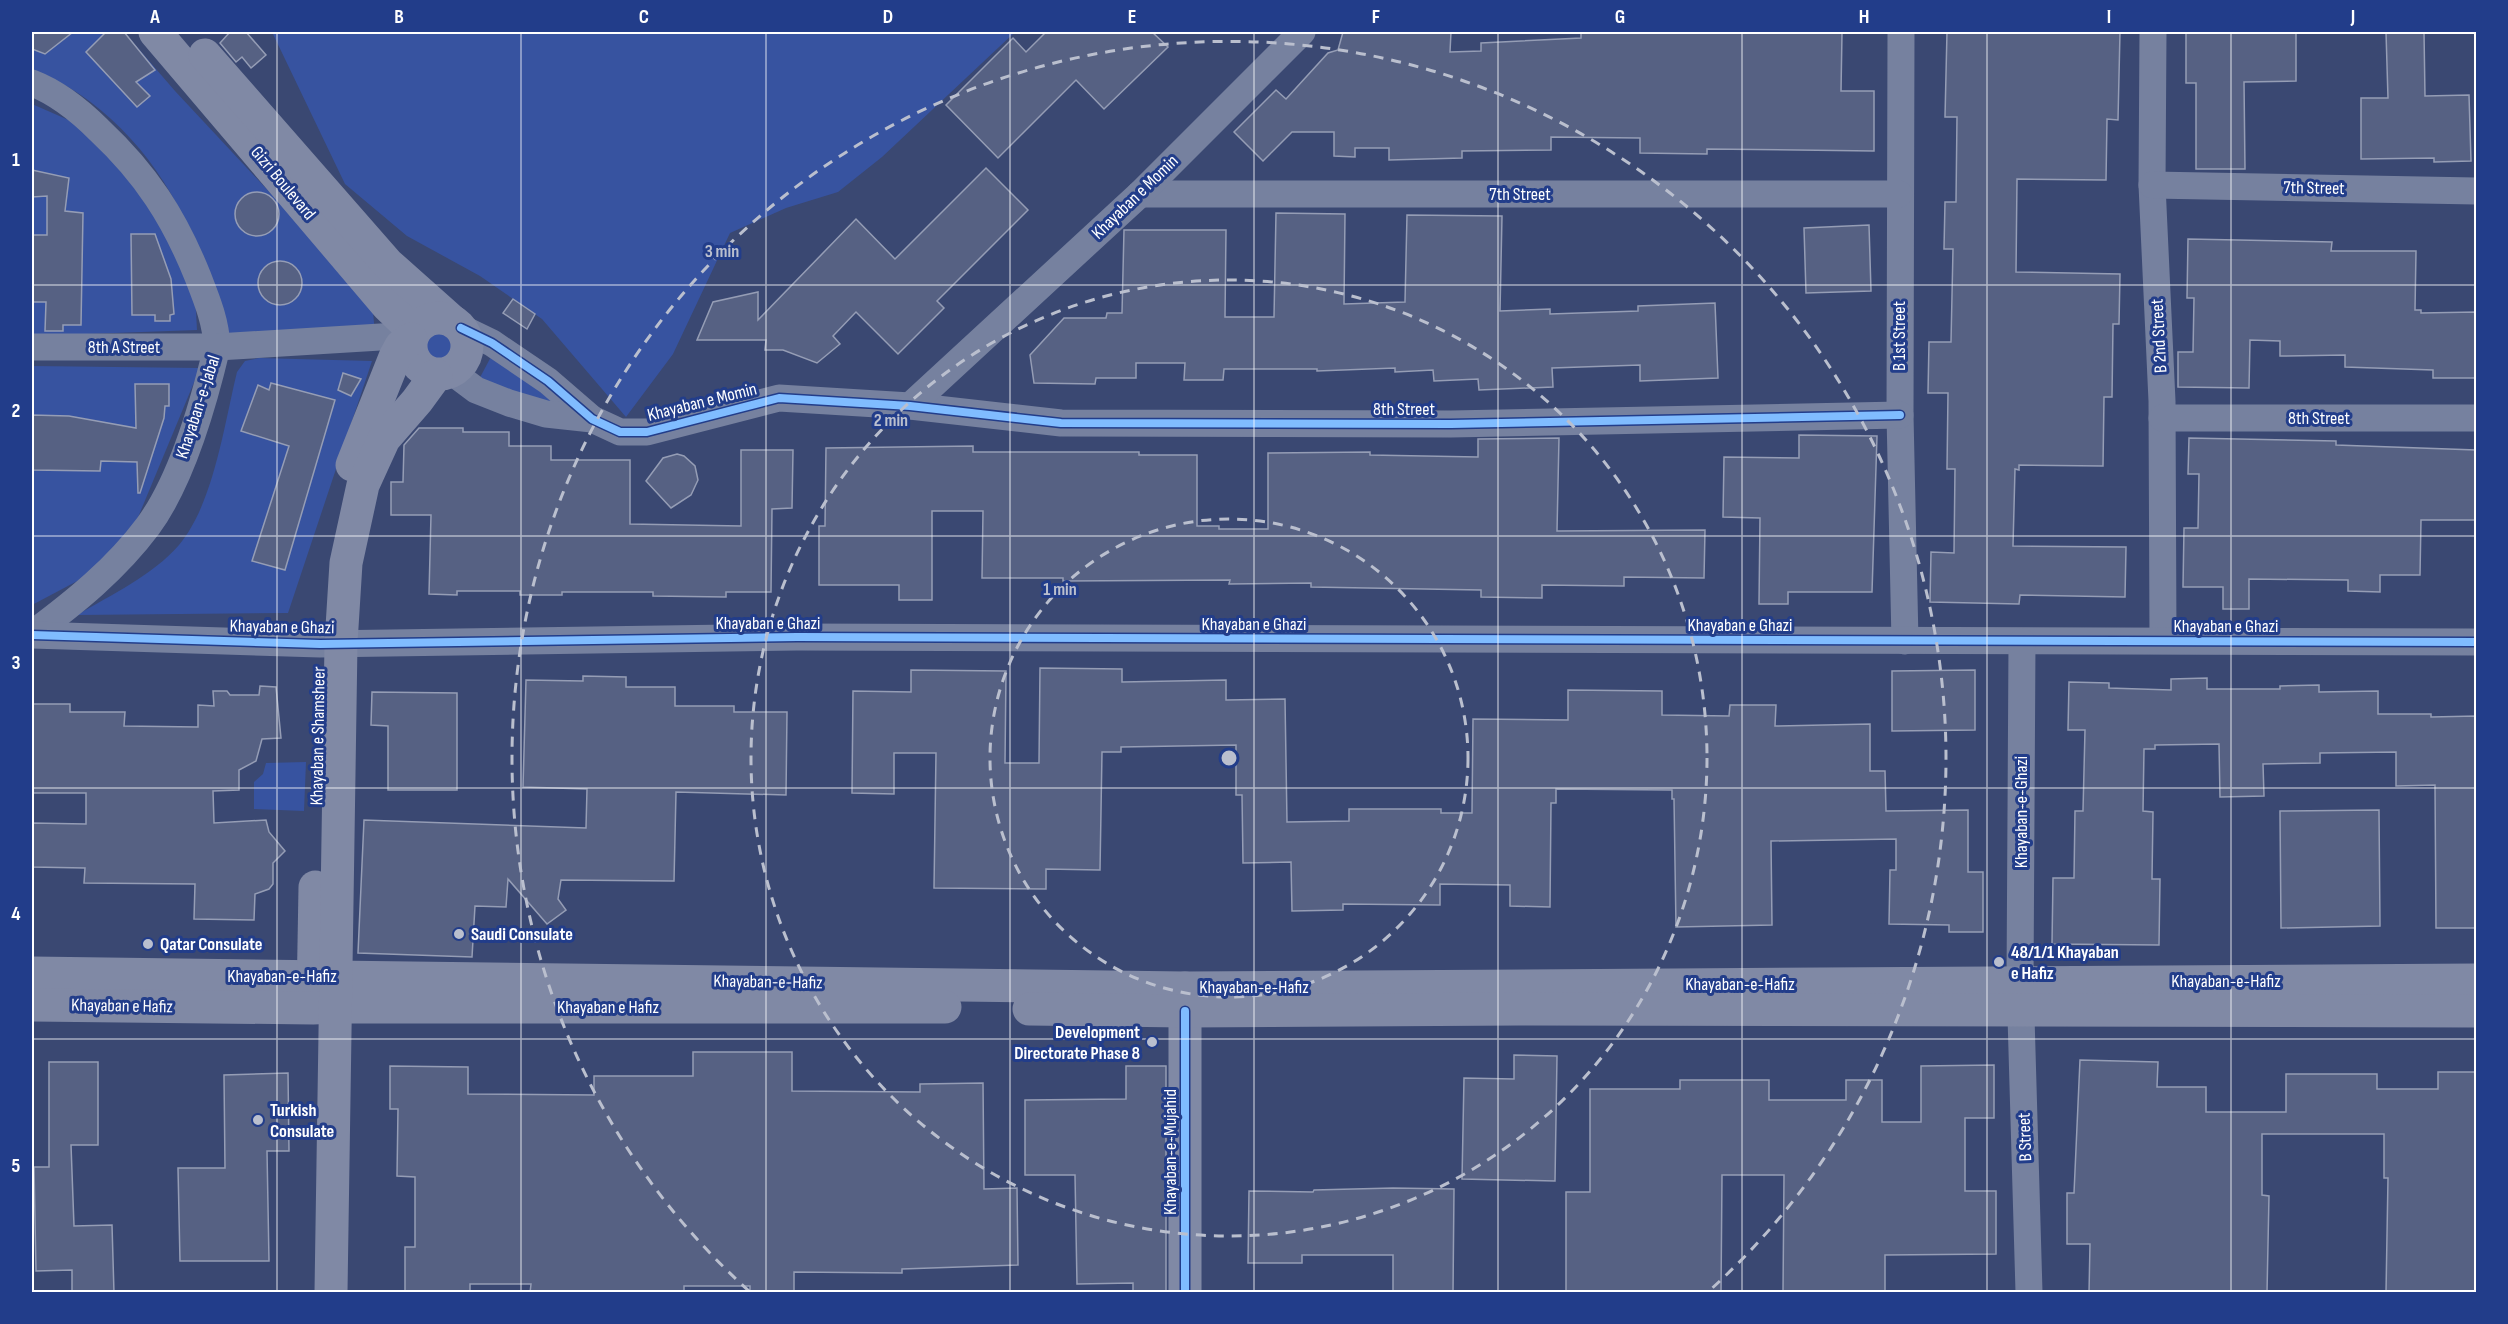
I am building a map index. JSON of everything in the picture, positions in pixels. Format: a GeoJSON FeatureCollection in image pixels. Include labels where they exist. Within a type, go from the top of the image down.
{"type":"FeatureCollection","features":[{"type":"Feature","properties":{"kind":"main road","name":"Gizri Boulevard"},"geometry":{"type":"LineString","coordinates":[[155,32],[413,335]]}},
{"type":"Feature","properties":{"kind":"main road","name":"Gizri Boulevard"},"geometry":{"type":"LineString","coordinates":[[184,32],[388,264],[456,324]]}},
{"type":"Feature","properties":{"kind":"main road"},"geometry":{"type":"LineString","coordinates":[[430,319],[456,324],[466,336],[466,355],[462,363],[444,374],[424,371],[415,363],[410,351],[413,335],[430,319]]}},
{"type":"Feature","properties":{"kind":"main road","name":"Khayaban e Shamsheer"},"geometry":{"type":"LineString","coordinates":[[331,1293],[325,992],[331,644],[323,575],[335,512],[395,357],[401,346],[413,335]]}},
{"type":"Feature","properties":{"kind":"main road","name":"Khayaban e Shamsheer"},"geometry":{"type":"LineString","coordinates":[[331,644],[363,485],[384,439],[444,374]]}},
{"type":"Feature","properties":{"kind":"main road","name":"Khayaban-e-Hafiz"},"geometry":{"type":"LineString","coordinates":[[32,972],[325,992]]}},
{"type":"Feature","properties":{"kind":"main road","name":"Khayaban-e-Hafiz"},"geometry":{"type":"LineString","coordinates":[[1185,1000],[1521,1009],[2020,996],[2476,980]]}},
{"type":"Feature","properties":{"kind":"main road","name":"Khayaban e Hafiz"},"geometry":{"type":"LineString","coordinates":[[32,1005],[325,992],[931,1007],[1185,1000]]}},
{"type":"Feature","properties":{"kind":"main road","name":"Khayaban-e-Hafiz"},"geometry":{"type":"LineString","coordinates":[[2020,996],[2476,1011]]}},
{"type":"Feature","properties":{"kind":"main road","name":"Khayaban-e-Mujahid"},"geometry":{"type":"LineString","coordinates":[[1185,1000],[1185,1293]]}},
{"type":"Feature","properties":{"kind":"street","name":"Khayaban e Momin"},"geometry":{"type":"LineString","coordinates":[[456,324],[492,343],[548,381],[592,419],[620,432],[647,432],[778,398],[910,406],[1140,194],[1302,32]]}},
{"type":"Feature","properties":{"kind":"street","name":"B 1st Street"},"geometry":{"type":"LineString","coordinates":[[1901,32],[1900,416],[1905,641]]}},
{"type":"Feature","properties":{"kind":"street","name":"B 2nd Street"},"geometry":{"type":"LineString","coordinates":[[2153,32],[2152,185],[2162,418],[2163,640]]}},
{"type":"Feature","properties":{"kind":"street","name":"Khayaban-e-Jabal"},"geometry":{"type":"LineString","coordinates":[[32,84],[51,91],[82,113],[126,155],[152,188],[175,224],[199,280],[216,331],[217,347],[188,446],[150,524],[121,559],[76,601],[32,635]]}},
{"type":"Feature","properties":{"kind":"street","name":"7th Street"},"geometry":{"type":"LineString","coordinates":[[2152,185],[2476,191]]}},
{"type":"Feature","properties":{"kind":"street","name":"7th Street"},"geometry":{"type":"LineString","coordinates":[[1140,194],[1899,194]]}},
{"type":"Feature","properties":{"kind":"street","name":"8th A Street"},"geometry":{"type":"LineString","coordinates":[[32,347],[217,347],[413,335]]}},
{"type":"Feature","properties":{"kind":"street","name":"Khayaban e Momin"},"geometry":{"type":"LineString","coordinates":[[444,374],[509,403],[546,414],[592,419]]}},
{"type":"Feature","properties":{"kind":"street","name":"8th Street"},"geometry":{"type":"LineString","coordinates":[[910,406],[1061,423],[1451,424],[1900,416]]}},
{"type":"Feature","properties":{"kind":"street","name":"8th Street"},"geometry":{"type":"LineString","coordinates":[[2162,418],[2476,418]]}},
{"type":"Feature","properties":{"kind":"street","name":"Khayaban e Ghazi"},"geometry":{"type":"LineString","coordinates":[[32,635],[331,644],[797,637],[2476,642]]}},
{"type":"Feature","properties":{"kind":"street","name":"Khayaban-e-Ghazi"},"geometry":{"type":"LineString","coordinates":[[2020,996],[2022,642]]}},
{"type":"Feature","properties":{"kind":"street","name":"B Street"},"geometry":{"type":"LineString","coordinates":[[2020,996],[2029,1293]]}},
{"type":"Feature","properties":{"kind":"shaded area"},"geometry":{"type":"Polygon","coordinates":[[[32,32],[124,32],[175,91],[372,302],[375,333],[226,338],[195,246],[171,194],[140,149],[101,110],[56,80],[32,70],[32,32]]]}},
{"type":"Feature","properties":{"kind":"shaded area"},"geometry":{"type":"Polygon","coordinates":[[[272,32],[1015,32],[882,157],[838,192],[786,208],[730,233],[673,354],[626,417],[542,319],[480,276],[407,236],[345,184],[272,32]]]}},
{"type":"Feature","properties":{"kind":"shaded area"},"geometry":{"type":"Polygon","coordinates":[[[32,104],[80,125],[125,169],[159,216],[195,294],[197,330],[32,336],[32,104]]]}},
{"type":"Feature","properties":{"kind":"shaded area"},"geometry":{"type":"Polygon","coordinates":[[[442,330],[454,335],[459,347],[454,359],[442,364],[430,359],[425,347],[430,335],[442,330]]]}},
{"type":"Feature","properties":{"kind":"shaded area"},"geometry":{"type":"Polygon","coordinates":[[[493,353],[559,407],[476,385],[493,353]]]}},
{"type":"Feature","properties":{"kind":"shaded area"},"geometry":{"type":"Polygon","coordinates":[[[259,358],[372,361],[288,613],[77,615],[144,575],[169,556],[179,545],[191,528],[209,486],[237,372],[245,361],[259,358]]]}},
{"type":"Feature","properties":{"kind":"shaded area"},"geometry":{"type":"Polygon","coordinates":[[[32,366],[200,368],[134,527],[83,578],[32,605],[32,366]]]}},
{"type":"Feature","properties":{"kind":"shaded area"},"geometry":{"type":"Polygon","coordinates":[[[306,762],[304,811],[254,809],[254,782],[263,774],[266,763],[306,762]]]}},
{"type":"Feature","properties":{"kind":"building"},"geometry":{"type":"Polygon","coordinates":[[[32,32],[73,32],[45,54],[32,49],[32,32]]]}},
{"type":"Feature","properties":{"kind":"building"},"geometry":{"type":"Polygon","coordinates":[[[106,32],[124,32],[155,70],[136,82],[150,96],[137,107],[86,52],[106,32]]]}},
{"type":"Feature","properties":{"kind":"building"},"geometry":{"type":"Polygon","coordinates":[[[230,32],[246,32],[266,55],[251,68],[242,57],[236,62],[220,43],[230,32]]]}},
{"type":"Feature","properties":{"kind":"building"},"geometry":{"type":"Polygon","coordinates":[[[1046,32],[1152,32],[1168,47],[1104,109],[1076,80],[998,158],[946,105],[1013,38],[1026,52],[1046,32]]]}},
{"type":"Feature","properties":{"kind":"building"},"geometry":{"type":"Polygon","coordinates":[[[1343,32],[1451,32],[1450,52],[1481,51],[1481,43],[1581,38],[1581,32],[1842,33],[1841,91],[1874,91],[1874,151],[1707,149],[1707,154],[1640,153],[1640,138],[1551,137],[1551,150],[1462,151],[1462,158],[1389,160],[1389,148],[1355,148],[1355,157],[1334,156],[1334,132],[1292,132],[1263,161],[1234,132],[1276,90],[1286,99],[1328,53],[1338,50],[1343,32]]]}},
{"type":"Feature","properties":{"kind":"building"},"geometry":{"type":"Polygon","coordinates":[[[1947,32],[2120,32],[2118,120],[2107,119],[2106,180],[2017,179],[2016,272],[2120,274],[2119,324],[2113,324],[2112,397],[2104,397],[2103,466],[2019,465],[2019,470],[2015,469],[2013,546],[2126,547],[2125,597],[2020,595],[2019,604],[1930,602],[1931,552],[1954,553],[1955,469],[1947,469],[1948,393],[1928,393],[1929,342],[1951,342],[1953,249],[1944,249],[1945,202],[1956,202],[1957,117],[1945,117],[1947,32]]]}},
{"type":"Feature","properties":{"kind":"building"},"geometry":{"type":"Polygon","coordinates":[[[2186,32],[2296,32],[2296,81],[2244,82],[2245,169],[2196,169],[2196,83],[2186,83],[2186,32]]]}},
{"type":"Feature","properties":{"kind":"building"},"geometry":{"type":"Polygon","coordinates":[[[2386,32],[2424,32],[2425,96],[2469,95],[2471,161],[2434,162],[2434,158],[2361,159],[2361,98],[2388,98],[2386,32]]]}},
{"type":"Feature","properties":{"kind":"building"},"geometry":{"type":"Polygon","coordinates":[[[986,168],[1028,210],[937,301],[944,308],[898,354],[856,312],[833,336],[840,344],[817,363],[783,350],[765,350],[766,340],[697,340],[713,302],[758,292],[758,320],[856,219],[895,259],[986,168]]]}},
{"type":"Feature","properties":{"kind":"building"},"geometry":{"type":"Polygon","coordinates":[[[32,170],[69,178],[65,211],[83,213],[81,325],[63,325],[63,331],[45,331],[46,302],[32,302],[32,235],[47,235],[47,196],[32,197],[32,170]]]}},
{"type":"Feature","properties":{"kind":"building"},"geometry":{"type":"Polygon","coordinates":[[[257,192],[266,193],[273,198],[278,205],[278,223],[273,230],[266,235],[257,236],[248,235],[241,230],[236,223],[235,214],[236,205],[241,198],[248,193],[257,192]]]}},
{"type":"Feature","properties":{"kind":"building"},"geometry":{"type":"Polygon","coordinates":[[[1276,213],[1345,214],[1344,304],[1405,302],[1407,215],[1502,216],[1500,311],[1550,309],[1550,314],[1638,311],[1638,306],[1715,303],[1718,378],[1640,381],[1640,365],[1552,368],[1553,387],[1479,390],[1478,379],[1434,381],[1433,370],[1395,372],[1395,368],[1317,371],[1317,369],[1224,369],[1223,380],[1184,380],[1185,363],[1136,363],[1136,378],[1096,378],[1095,384],[1034,383],[1030,355],[1064,318],[1106,318],[1107,313],[1122,313],[1124,230],[1226,230],[1225,317],[1274,317],[1276,213]]]}},
{"type":"Feature","properties":{"kind":"building"},"geometry":{"type":"Polygon","coordinates":[[[1869,225],[1871,291],[1806,293],[1804,228],[1869,225]]]}},
{"type":"Feature","properties":{"kind":"building"},"geometry":{"type":"Polygon","coordinates":[[[131,234],[155,234],[171,279],[174,314],[170,315],[170,321],[155,321],[155,315],[132,315],[131,234]]]}},
{"type":"Feature","properties":{"kind":"building"},"geometry":{"type":"Polygon","coordinates":[[[2188,239],[2332,242],[2331,251],[2416,251],[2415,310],[2421,310],[2421,313],[2476,312],[2476,378],[2433,378],[2433,370],[2345,367],[2345,355],[2280,356],[2280,341],[2250,340],[2249,388],[2178,387],[2178,352],[2193,352],[2194,298],[2187,298],[2188,239]]]}},
{"type":"Feature","properties":{"kind":"building"},"geometry":{"type":"Polygon","coordinates":[[[280,261],[289,262],[296,267],[301,274],[301,292],[296,299],[289,304],[280,305],[271,304],[264,299],[259,292],[258,283],[259,274],[264,267],[271,262],[280,261]]]}},
{"type":"Feature","properties":{"kind":"building"},"geometry":{"type":"Polygon","coordinates":[[[513,299],[535,314],[527,329],[503,313],[513,299]]]}},
{"type":"Feature","properties":{"kind":"building"},"geometry":{"type":"Polygon","coordinates":[[[343,373],[361,379],[351,396],[338,390],[343,373]]]}},
{"type":"Feature","properties":{"kind":"building"},"geometry":{"type":"Polygon","coordinates":[[[271,383],[335,400],[285,570],[252,561],[289,446],[241,431],[258,385],[269,390],[271,383]]]}},
{"type":"Feature","properties":{"kind":"building"},"geometry":{"type":"Polygon","coordinates":[[[135,384],[169,384],[169,406],[165,406],[164,418],[140,493],[138,493],[137,462],[101,461],[100,471],[32,470],[32,415],[69,416],[136,428],[135,384]]]}},
{"type":"Feature","properties":{"kind":"building"},"geometry":{"type":"Polygon","coordinates":[[[419,428],[463,428],[463,432],[509,432],[509,446],[551,446],[551,460],[630,460],[630,524],[741,526],[741,450],[793,450],[792,508],[772,509],[771,592],[726,592],[726,597],[653,596],[653,592],[562,592],[562,595],[520,595],[520,591],[457,591],[457,595],[429,594],[431,515],[391,515],[391,482],[403,482],[404,445],[419,428]]]}},
{"type":"Feature","properties":{"kind":"building"},"geometry":{"type":"Polygon","coordinates":[[[1799,435],[1877,436],[1872,592],[1788,592],[1788,604],[1759,604],[1760,518],[1723,517],[1724,457],[1799,458],[1799,435]]]}},
{"type":"Feature","properties":{"kind":"building"},"geometry":{"type":"Polygon","coordinates":[[[1559,438],[1557,531],[1705,530],[1704,578],[1624,577],[1624,586],[1542,585],[1542,598],[1481,597],[1481,590],[1311,587],[1311,583],[1229,584],[1230,580],[1063,581],[1063,578],[982,578],[983,511],[932,511],[932,600],[899,600],[899,585],[819,585],[819,526],[825,526],[826,448],[973,446],[973,452],[1139,452],[1139,455],[1197,455],[1197,526],[1219,526],[1219,529],[1268,529],[1268,453],[1370,452],[1370,455],[1478,457],[1478,439],[1559,438]]]}},
{"type":"Feature","properties":{"kind":"building"},"geometry":{"type":"Polygon","coordinates":[[[2189,438],[2336,441],[2336,445],[2476,450],[2476,520],[2421,520],[2420,575],[2380,575],[2380,592],[2348,591],[2348,580],[2249,579],[2249,609],[2223,609],[2223,587],[2183,587],[2184,528],[2198,528],[2199,474],[2188,474],[2189,438]]]}},
{"type":"Feature","properties":{"kind":"building"},"geometry":{"type":"Polygon","coordinates":[[[677,454],[684,456],[695,466],[698,480],[691,495],[671,508],[646,481],[663,458],[677,454]]]}},
{"type":"Feature","properties":{"kind":"building"},"geometry":{"type":"Polygon","coordinates":[[[1040,668],[1122,669],[1122,682],[1226,680],[1226,700],[1285,699],[1287,822],[1349,821],[1349,809],[1441,809],[1441,813],[1472,813],[1473,719],[1568,720],[1568,690],[1662,691],[1662,715],[1729,716],[1730,705],[1776,705],[1775,726],[1870,724],[1870,771],[1885,771],[1886,811],[1968,810],[1968,872],[1983,872],[1983,932],[1949,932],[1949,925],[1889,924],[1890,870],[1896,870],[1896,839],[1771,841],[1772,925],[1676,927],[1672,790],[1556,789],[1556,803],[1551,803],[1550,907],[1510,906],[1510,885],[1440,884],[1440,905],[1343,904],[1343,910],[1292,911],[1291,862],[1243,863],[1242,795],[1236,795],[1236,745],[1121,747],[1121,752],[1102,752],[1100,870],[1046,869],[1046,889],[934,888],[936,753],[894,753],[894,794],[852,793],[853,691],[911,692],[911,670],[1006,671],[1005,763],[1039,763],[1040,668]]]}},
{"type":"Feature","properties":{"kind":"building"},"geometry":{"type":"Polygon","coordinates":[[[1975,670],[1975,730],[1892,731],[1892,671],[1975,670]]]}},
{"type":"Feature","properties":{"kind":"building"},"geometry":{"type":"Polygon","coordinates":[[[583,676],[626,677],[626,687],[675,687],[675,706],[734,706],[734,712],[787,712],[786,795],[676,792],[674,881],[561,880],[558,899],[566,910],[547,924],[508,879],[506,907],[475,906],[472,957],[358,953],[364,820],[586,828],[587,789],[523,787],[526,680],[583,681],[583,676]]]}},
{"type":"Feature","properties":{"kind":"building"},"geometry":{"type":"Polygon","coordinates":[[[2207,678],[2207,689],[2280,689],[2280,686],[2319,685],[2319,692],[2378,691],[2378,714],[2431,714],[2431,717],[2476,716],[2476,928],[2436,928],[2435,785],[2396,786],[2396,752],[2320,753],[2320,763],[2263,764],[2264,796],[2220,797],[2219,744],[2155,745],[2155,749],[2144,749],[2143,811],[2153,812],[2152,879],[2160,879],[2159,945],[2052,944],[2053,878],[2074,878],[2075,811],[2083,811],[2085,730],[2068,730],[2069,682],[2109,683],[2109,688],[2171,690],[2171,679],[2207,678]]]}},
{"type":"Feature","properties":{"kind":"building"},"geometry":{"type":"Polygon","coordinates":[[[260,686],[276,687],[281,738],[262,739],[256,761],[239,770],[239,790],[213,791],[214,823],[266,820],[269,832],[285,851],[273,863],[273,884],[269,889],[255,894],[254,920],[194,919],[195,884],[84,883],[85,868],[32,867],[32,823],[86,824],[86,793],[32,793],[32,704],[70,704],[70,712],[125,712],[124,726],[198,727],[198,705],[214,706],[213,691],[227,691],[230,695],[259,695],[260,686]]]}},
{"type":"Feature","properties":{"kind":"building"},"geometry":{"type":"Polygon","coordinates":[[[372,692],[457,693],[457,790],[388,790],[388,726],[371,725],[372,692]]]}},
{"type":"Feature","properties":{"kind":"building"},"geometry":{"type":"Polygon","coordinates":[[[2379,810],[2380,926],[2281,928],[2280,811],[2379,810]]]}},
{"type":"Feature","properties":{"kind":"building"},"geometry":{"type":"Polygon","coordinates":[[[693,1052],[792,1052],[792,1091],[920,1092],[920,1084],[983,1083],[984,1189],[1017,1188],[1018,1265],[902,1269],[902,1273],[794,1272],[794,1293],[750,1293],[750,1286],[684,1286],[684,1293],[530,1293],[531,1284],[470,1284],[470,1293],[405,1293],[405,1247],[415,1247],[415,1177],[397,1176],[398,1109],[390,1109],[390,1066],[468,1067],[468,1094],[594,1095],[594,1076],[693,1076],[693,1052]]]}},
{"type":"Feature","properties":{"kind":"building"},"geometry":{"type":"Polygon","coordinates":[[[1514,1055],[1557,1056],[1555,1181],[1462,1179],[1464,1078],[1514,1079],[1514,1055]]]}},
{"type":"Feature","properties":{"kind":"building"},"geometry":{"type":"Polygon","coordinates":[[[2080,1060],[2158,1062],[2157,1087],[2206,1087],[2206,1112],[2286,1112],[2286,1074],[2377,1074],[2377,1089],[2438,1089],[2438,1072],[2476,1072],[2476,1293],[2386,1293],[2388,1178],[2384,1178],[2384,1134],[2262,1134],[2262,1195],[2269,1196],[2267,1293],[2089,1293],[2090,1244],[2067,1244],[2067,1193],[2074,1193],[2080,1060]]]}},
{"type":"Feature","properties":{"kind":"building"},"geometry":{"type":"Polygon","coordinates":[[[49,1062],[98,1062],[98,1145],[71,1145],[74,1226],[112,1225],[114,1293],[72,1293],[72,1270],[36,1271],[34,1167],[49,1167],[49,1062]]]}},
{"type":"Feature","properties":{"kind":"building"},"geometry":{"type":"Polygon","coordinates":[[[1994,1065],[1994,1118],[1965,1118],[1965,1191],[1996,1191],[1996,1254],[1885,1255],[1885,1293],[1783,1293],[1784,1175],[1722,1175],[1721,1293],[1566,1293],[1566,1192],[1590,1192],[1590,1089],[1680,1089],[1680,1080],[1769,1080],[1769,1100],[1846,1100],[1846,1080],[1882,1080],[1882,1122],[1921,1122],[1921,1066],[1994,1065]]]}},
{"type":"Feature","properties":{"kind":"building"},"geometry":{"type":"Polygon","coordinates":[[[1126,1066],[1166,1066],[1166,1293],[1133,1293],[1133,1283],[1077,1284],[1075,1175],[1025,1175],[1025,1100],[1126,1099],[1126,1066]]]}},
{"type":"Feature","properties":{"kind":"building"},"geometry":{"type":"Polygon","coordinates":[[[288,1073],[289,1151],[267,1151],[269,1261],[180,1261],[178,1168],[225,1168],[224,1075],[288,1073]]]}},
{"type":"Feature","properties":{"kind":"building"},"geometry":{"type":"Polygon","coordinates":[[[1454,1189],[1453,1293],[1393,1293],[1393,1255],[1302,1255],[1302,1263],[1248,1263],[1249,1191],[1313,1192],[1314,1190],[1454,1189]]]}},
{"type":"Feature","properties":{"kind":"cycle path"},"geometry":{"type":"LineString","coordinates":[[461,328],[492,343],[548,381],[592,419],[620,432],[647,432],[779,398],[910,406],[1061,423],[1451,424],[1900,415]]}},
{"type":"Feature","properties":{"kind":"cycle path"},"geometry":{"type":"LineString","coordinates":[[32,635],[320,644],[797,637],[2476,642]]}},
{"type":"Feature","properties":{"kind":"cycle path"},"geometry":{"type":"LineString","coordinates":[[1185,1011],[1185,1292]]}},
{"type":"Feature","properties":{"kind":"place","name":"Saudi Consulate"},"geometry":{"type":"Point","coordinates":[459,934]}},
{"type":"Feature","properties":{"kind":"place","name":"Qatar Consulate"},"geometry":{"type":"Point","coordinates":[148,944]}},
{"type":"Feature","properties":{"kind":"place","name":"48/1/1 Khayaban e Hafiz"},"geometry":{"type":"Point","coordinates":[1999,962]}},
{"type":"Feature","properties":{"kind":"place","name":"Development Directorate Phase 8"},"geometry":{"type":"Point","coordinates":[1152,1042]}},
{"type":"Feature","properties":{"kind":"place","name":"Turkish Consulate"},"geometry":{"type":"Point","coordinates":[258,1120]}}]}
